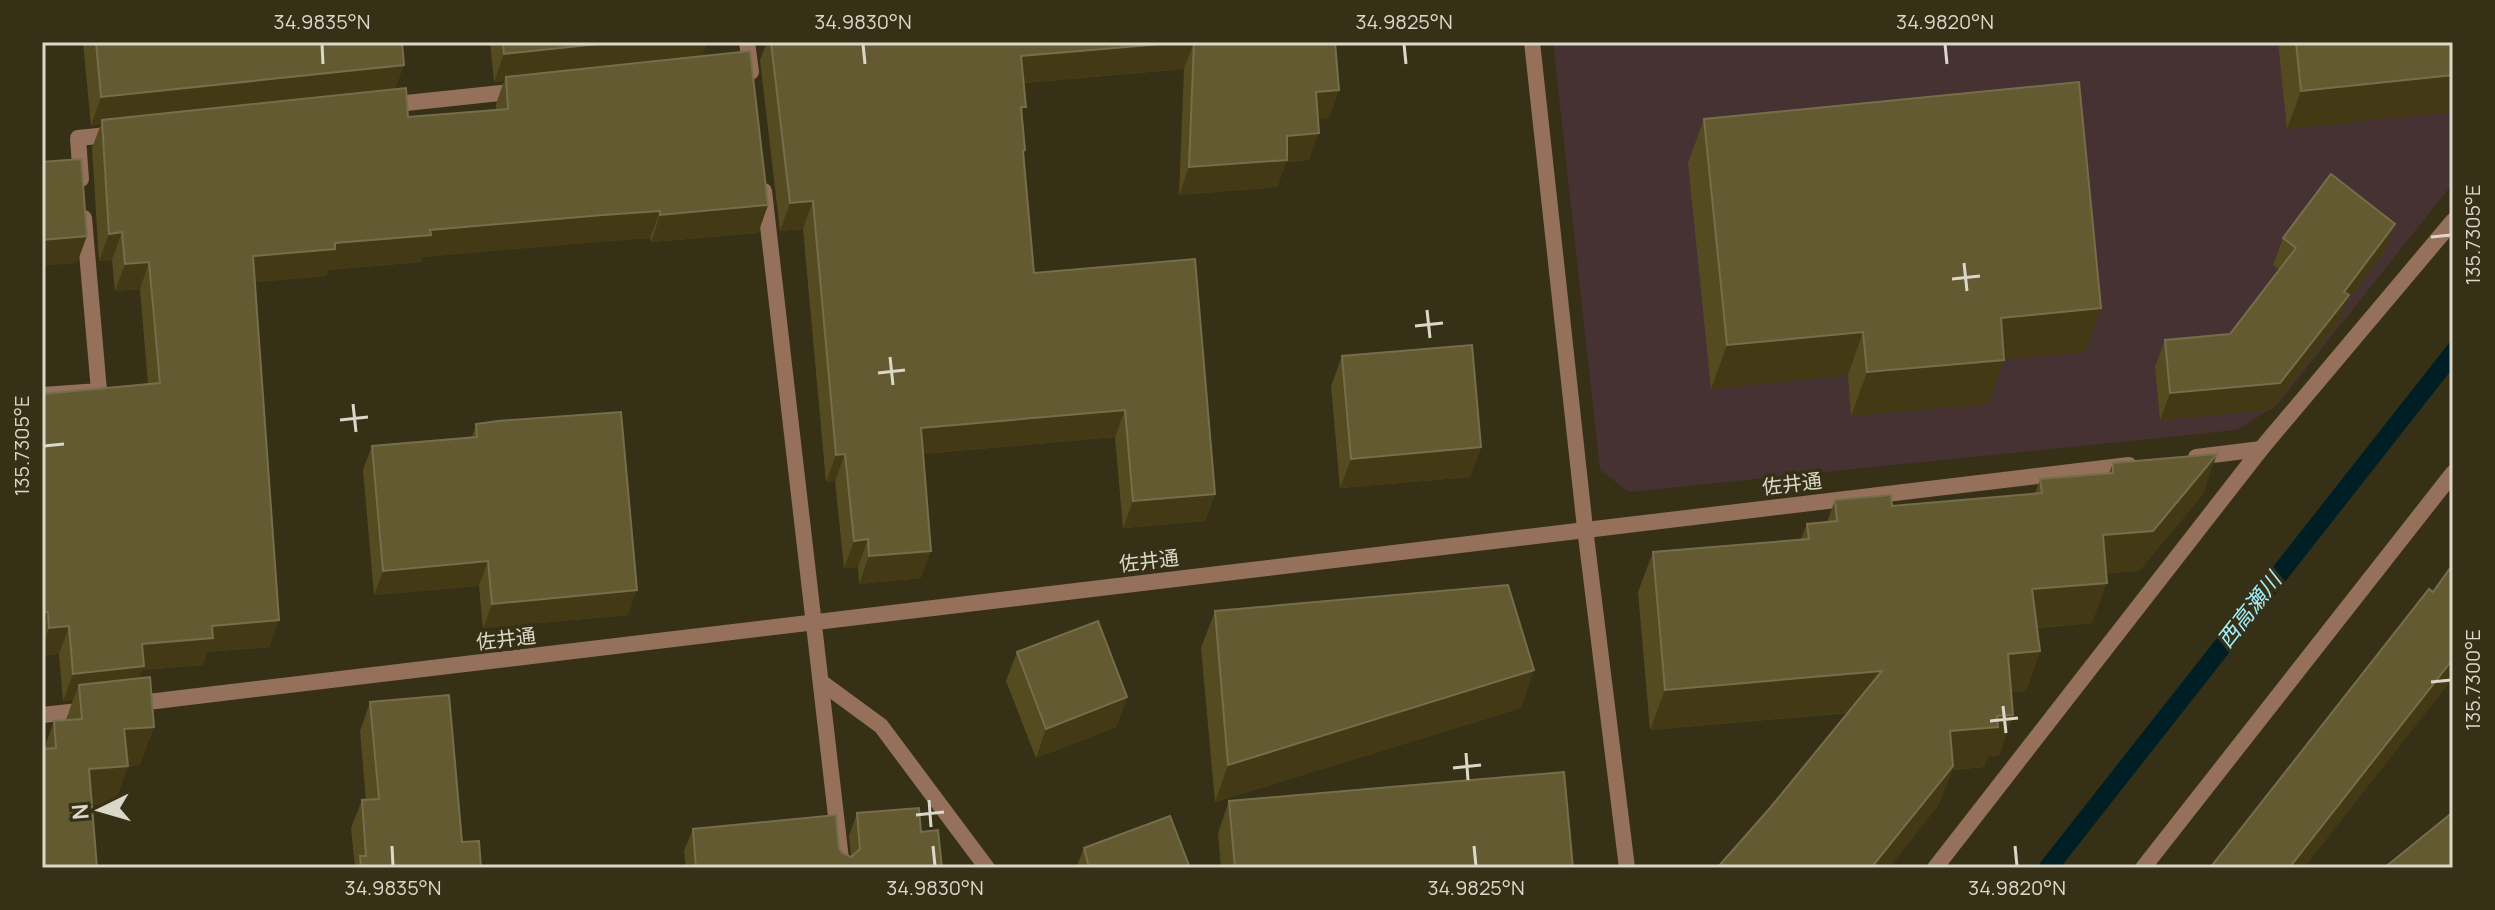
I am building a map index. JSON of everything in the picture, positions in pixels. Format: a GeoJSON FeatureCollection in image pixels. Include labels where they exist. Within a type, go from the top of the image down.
{"type":"FeatureCollection","features":[{"type":"Feature","properties":{"kind":"street"},"geometry":{"type":"LineString","coordinates":[[745,72],[747,42]]}},
{"type":"Feature","properties":{"kind":"street"},"geometry":{"type":"LineString","coordinates":[[1532,42],[1585,528],[1627,868]]}},
{"type":"Feature","properties":{"kind":"street"},"geometry":{"type":"LineString","coordinates":[[375,106],[531,89]]}},
{"type":"Feature","properties":{"kind":"street"},"geometry":{"type":"LineString","coordinates":[[42,395],[99,391],[78,138],[140,131]]}},
{"type":"Feature","properties":{"kind":"street"},"geometry":{"type":"LineString","coordinates":[[763,177],[842,868]]}},
{"type":"Feature","properties":{"kind":"street"},"geometry":{"type":"LineString","coordinates":[[1935,868],[2261,449],[2453,221]]}},
{"type":"Feature","properties":{"kind":"street"},"geometry":{"type":"LineString","coordinates":[[2182,459],[2261,449]]}},
{"type":"Feature","properties":{"kind":"street","name":"佐井通"},"geometry":{"type":"LineString","coordinates":[[42,715],[2151,462]]}},
{"type":"Feature","properties":{"kind":"street"},"geometry":{"type":"LineString","coordinates":[[2143,868],[2453,473]]}},
{"type":"Feature","properties":{"kind":"street"},"geometry":{"type":"LineString","coordinates":[[821,682],[881,726],[987,868]]}},
{"type":"Feature","properties":{"kind":"shaded area"},"geometry":{"type":"Polygon","coordinates":[[[1553,42],[2453,42],[2453,183],[2277,405],[2237,430],[1629,492],[1600,470],[1553,42]]]}},
{"type":"Feature","properties":{"kind":"water","name":"西高瀬川"},"geometry":{"type":"Polygon","coordinates":[[[2453,338],[2453,368],[2060,868],[2036,868],[2453,338]]]}},
{"type":"Feature","properties":{"kind":"building"},"geometry":{"type":"Polygon","coordinates":[[[96,42],[402,42],[404,65],[101,97],[96,42]]]}},
{"type":"Feature","properties":{"kind":"building"},"geometry":{"type":"Polygon","coordinates":[[[503,42],[617,42],[504,54],[503,42]]]}},
{"type":"Feature","properties":{"kind":"building"},"geometry":{"type":"Polygon","coordinates":[[[771,42],[1185,42],[1021,56],[1026,107],[1021,107],[1023,151],[1034,273],[1195,259],[1215,494],[1133,501],[1125,410],[921,428],[931,551],[869,556],[868,539],[854,541],[845,454],[836,455],[813,201],[790,203],[771,42]]]}},
{"type":"Feature","properties":{"kind":"building"},"geometry":{"type":"Polygon","coordinates":[[[1194,42],[1335,42],[1339,90],[1316,92],[1319,133],[1287,136],[1287,160],[1189,167],[1194,42]]]}},
{"type":"Feature","properties":{"kind":"building"},"geometry":{"type":"Polygon","coordinates":[[[2296,42],[2453,42],[2453,75],[2301,91],[2296,42]]]}},
{"type":"Feature","properties":{"kind":"building"},"geometry":{"type":"Polygon","coordinates":[[[750,51],[768,205],[430,230],[431,235],[335,243],[335,249],[253,256],[279,620],[212,626],[213,638],[142,644],[144,666],[73,674],[69,626],[49,628],[48,612],[42,613],[42,394],[160,383],[149,262],[125,264],[122,232],[109,234],[102,120],[406,88],[408,117],[508,109],[506,77],[750,51]]]}},
{"type":"Feature","properties":{"kind":"building"},"geometry":{"type":"Polygon","coordinates":[[[2079,82],[2101,308],[2001,318],[2004,360],[1867,372],[1863,332],[1727,345],[1704,119],[2079,82]]]}},
{"type":"Feature","properties":{"kind":"building"},"geometry":{"type":"Polygon","coordinates":[[[81,159],[87,236],[42,240],[42,162],[81,159]]]}},
{"type":"Feature","properties":{"kind":"building"},"geometry":{"type":"Polygon","coordinates":[[[2331,174],[2395,224],[2344,292],[2349,295],[2280,383],[2170,393],[2165,340],[2230,334],[2296,248],[2283,238],[2331,174]]]}},
{"type":"Feature","properties":{"kind":"building"},"geometry":{"type":"Polygon","coordinates":[[[1472,345],[1481,447],[1351,459],[1342,356],[1472,345]]]}},
{"type":"Feature","properties":{"kind":"building"},"geometry":{"type":"Polygon","coordinates":[[[621,412],[637,590],[492,604],[488,561],[383,571],[372,446],[477,437],[476,424],[621,412]]]}},
{"type":"Feature","properties":{"kind":"building"},"geometry":{"type":"Polygon","coordinates":[[[2217,454],[2153,531],[2103,535],[2107,583],[2032,589],[2040,651],[2008,654],[2013,715],[1997,716],[1998,727],[1950,731],[1953,766],[1871,868],[1717,868],[1882,671],[1665,690],[1653,552],[1809,539],[1807,524],[1837,521],[1835,500],[1891,495],[1892,506],[2042,493],[2040,479],[2113,473],[2113,463],[2217,454]]]}},
{"type":"Feature","properties":{"kind":"building"},"geometry":{"type":"Polygon","coordinates":[[[2453,564],[2453,659],[2289,868],[2210,868],[2429,589],[2433,592],[2453,564]]]}},
{"type":"Feature","properties":{"kind":"building"},"geometry":{"type":"Polygon","coordinates":[[[1508,585],[1534,670],[1228,765],[1215,611],[1508,585]]]}},
{"type":"Feature","properties":{"kind":"building"},"geometry":{"type":"Polygon","coordinates":[[[1098,621],[1127,697],[1046,729],[1017,652],[1098,621]]]}},
{"type":"Feature","properties":{"kind":"building"},"geometry":{"type":"Polygon","coordinates":[[[150,677],[154,727],[124,729],[128,766],[89,769],[97,868],[42,868],[42,749],[56,748],[54,721],[82,719],[79,685],[150,677]]]}},
{"type":"Feature","properties":{"kind":"building"},"geometry":{"type":"Polygon","coordinates":[[[449,695],[462,842],[479,841],[481,868],[361,868],[360,856],[366,856],[362,800],[379,799],[370,702],[449,695]]]}},
{"type":"Feature","properties":{"kind":"building"},"geometry":{"type":"Polygon","coordinates":[[[1564,772],[1573,868],[1235,868],[1229,801],[1564,772]]]}},
{"type":"Feature","properties":{"kind":"building"},"geometry":{"type":"Polygon","coordinates":[[[919,808],[921,832],[938,830],[942,868],[696,868],[693,829],[836,815],[839,848],[851,857],[860,849],[857,813],[919,808]]]}},
{"type":"Feature","properties":{"kind":"building"},"geometry":{"type":"Polygon","coordinates":[[[2453,812],[2453,868],[2384,868],[2453,812]]]}},
{"type":"Feature","properties":{"kind":"building"},"geometry":{"type":"Polygon","coordinates":[[[1170,816],[1190,868],[1089,868],[1084,848],[1170,816]]]}}]}
